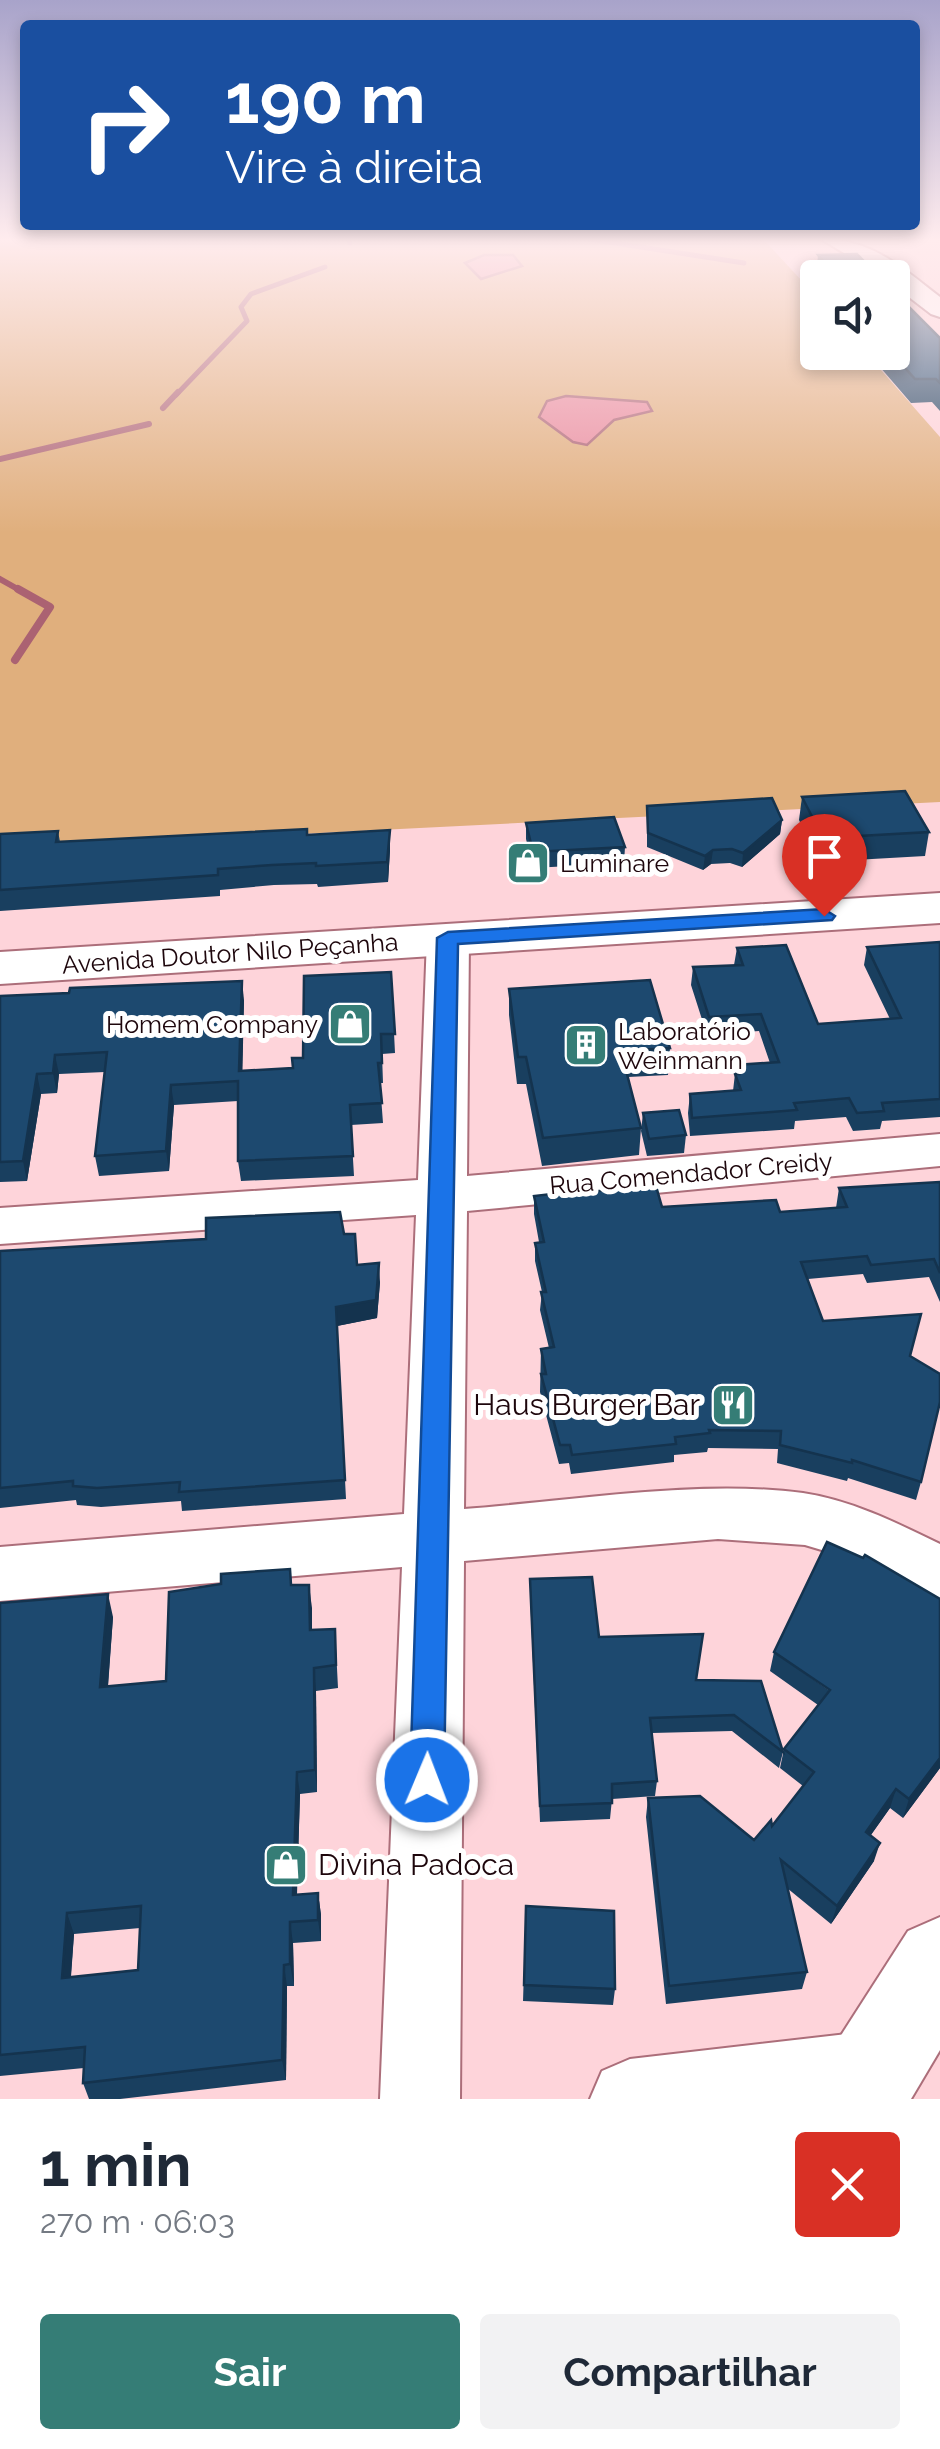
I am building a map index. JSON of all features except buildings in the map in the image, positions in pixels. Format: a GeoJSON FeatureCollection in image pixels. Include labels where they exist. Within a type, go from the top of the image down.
{"type":"FeatureCollection","features":[{"type":"Feature","properties":{"kind":"main road","name":"Avenida Doutor Nilo Peçanha"},"geometry":{"type":"LineString","coordinates":[[0,932],[940,880]]}},
{"type":"Feature","properties":{"kind":"main road"},"geometry":{"type":"LineString","coordinates":[[448,938],[480,917],[522,903]]}},
{"type":"Feature","properties":{"kind":"main road","name":"Avenida Doutor Nilo Peçanha"},"geometry":{"type":"LineString","coordinates":[[0,968],[940,908]]}},
{"type":"Feature","properties":{"kind":"main road"},"geometry":{"type":"LineString","coordinates":[[864,2084],[940,1962]]}},
{"type":"Feature","properties":{"kind":"street"},"geometry":{"type":"LineString","coordinates":[[420,2099],[448,938]]}},
{"type":"Feature","properties":{"kind":"street","name":"Rua Comendador Creidy"},"geometry":{"type":"LineString","coordinates":[[0,1226],[441,1196],[940,1150]]}},
{"type":"Feature","properties":{"kind":"street"},"geometry":{"type":"LineString","coordinates":[[0,1574],[718,1514],[805,1519],[869,1538],[940,1574]]}},
{"type":"Feature","properties":{"kind":"street"},"geometry":{"type":"LineString","coordinates":[[630,2099],[864,2084]]}},
{"type":"Feature","properties":{"kind":"shaded area"},"geometry":{"type":"Polygon","coordinates":[[[0,337],[800,337],[800,370],[881,370],[940,437],[940,802],[0,849],[0,337]]]}},
{"type":"Feature","properties":{"kind":"shaded area"},"geometry":{"type":"Polygon","coordinates":[[[566,396],[647,402],[652,411],[614,420],[587,445],[573,442],[539,417],[547,401],[566,396]]]}},
{"type":"Feature","properties":{"kind":"waterway"},"geometry":{"type":"LineString","coordinates":[[176,395],[232,337]]}},
{"type":"Feature","properties":{"kind":"waterway"},"geometry":{"type":"LineString","coordinates":[[163,408],[178,392]]}},
{"type":"Feature","properties":{"kind":"waterway"},"geometry":{"type":"LineString","coordinates":[[0,459],[149,424]]}},
{"type":"Feature","properties":{"kind":"waterway"},"geometry":{"type":"LineString","coordinates":[[0,579],[23,592]]}},
{"type":"Feature","properties":{"kind":"waterway"},"geometry":{"type":"LineString","coordinates":[[15,660],[50,607],[18,589]]}},
{"type":"Feature","properties":{"kind":"place","name":"Luminare"},"geometry":{"type":"Point","coordinates":[528,863]}},
{"type":"Feature","properties":{"kind":"place","name":"Homem Company"},"geometry":{"type":"Point","coordinates":[350,1024]}},
{"type":"Feature","properties":{"kind":"place","name":"Laboratório Weinmann"},"geometry":{"type":"Point","coordinates":[586,1045]}},
{"type":"Feature","properties":{"kind":"place","name":"Haus Burger Bar"},"geometry":{"type":"Point","coordinates":[733,1405]}},
{"type":"Feature","properties":{"kind":"place","name":"Divina Padoca"},"geometry":{"type":"Point","coordinates":[286,1865]}},
{"type":"Feature","properties":{"kind":"route"},"geometry":{"type":"LineString","coordinates":[[427,1780],[448,938],[824,916]]}}]}
